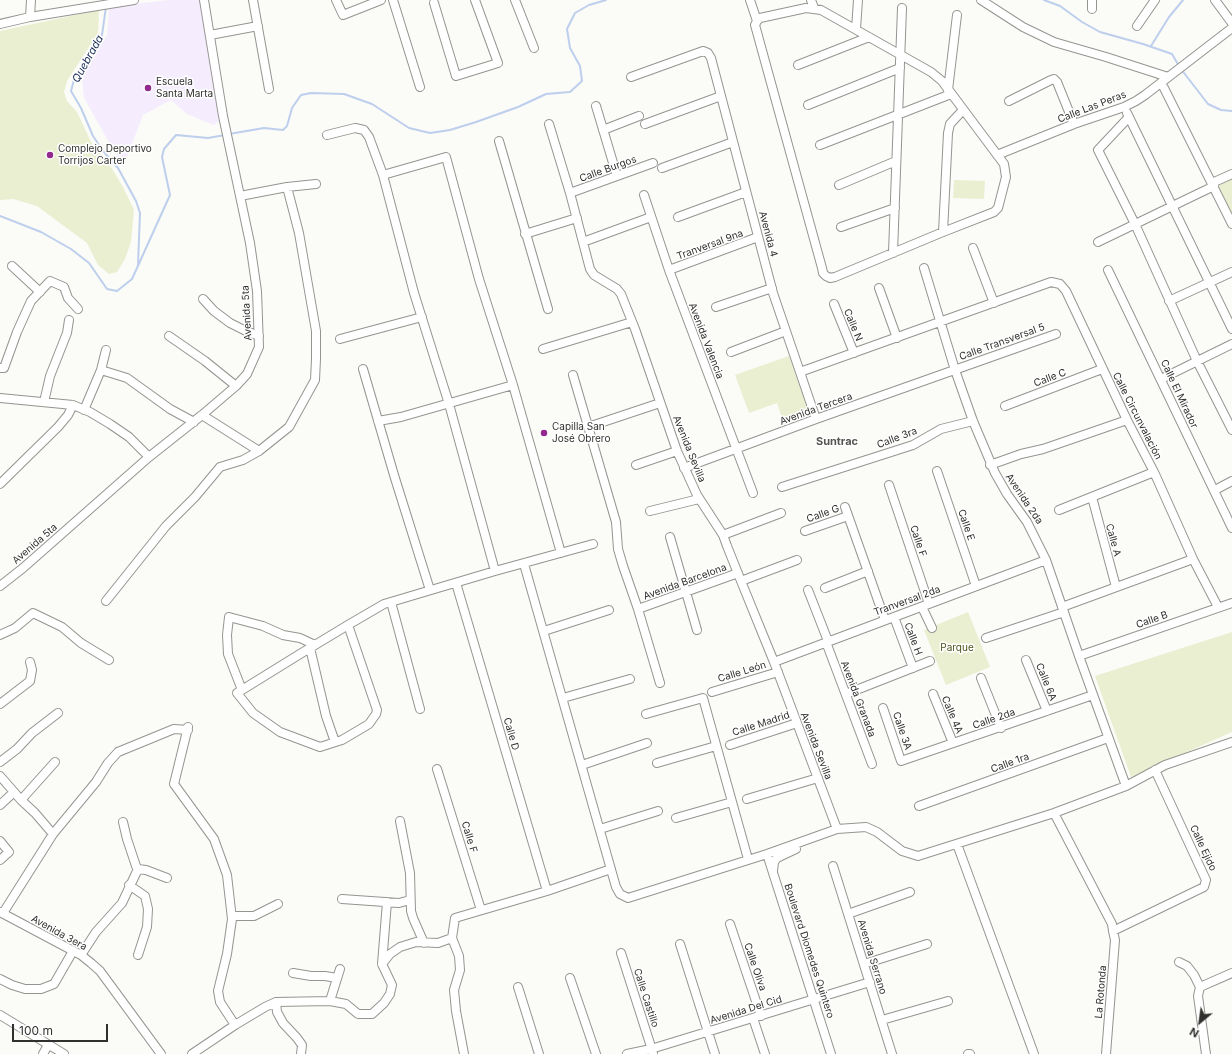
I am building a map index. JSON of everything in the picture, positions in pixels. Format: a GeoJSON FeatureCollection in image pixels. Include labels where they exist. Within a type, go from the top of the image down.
{"type":"FeatureCollection","features":[{"type":"Feature","properties":{"kind":"street"},"geometry":{"type":"LineString","coordinates":[[30,17],[31,0]]}},
{"type":"Feature","properties":{"kind":"street"},"geometry":{"type":"LineString","coordinates":[[0,24],[30,17],[134,0]]}},
{"type":"Feature","properties":{"kind":"street","name":"Avenida 5ta"},"geometry":{"type":"LineString","coordinates":[[0,586],[149,457],[194,422],[236,386],[247,374],[259,347],[257,291],[250,243],[223,116],[204,0]]}},
{"type":"Feature","properties":{"kind":"street"},"geometry":{"type":"LineString","coordinates":[[254,0],[269,89]]}},
{"type":"Feature","properties":{"kind":"street"},"geometry":{"type":"LineString","coordinates":[[336,0],[343,15],[381,0]]}},
{"type":"Feature","properties":{"kind":"street"},"geometry":{"type":"LineString","coordinates":[[393,0],[420,87]]}},
{"type":"Feature","properties":{"kind":"street"},"geometry":{"type":"LineString","coordinates":[[434,3],[456,76],[498,63],[475,0]]}},
{"type":"Feature","properties":{"kind":"street"},"geometry":{"type":"LineString","coordinates":[[515,0],[534,48]]}},
{"type":"Feature","properties":{"kind":"street"},"geometry":{"type":"LineString","coordinates":[[750,0],[757,21],[755,25],[823,273],[830,278],[994,212],[998,208],[1006,177],[1004,164],[1009,150]]}},
{"type":"Feature","properties":{"kind":"street"},"geometry":{"type":"LineString","coordinates":[[856,29],[858,0]]}},
{"type":"Feature","properties":{"kind":"street"},"geometry":{"type":"LineString","coordinates":[[982,0],[1023,27],[1048,39],[1170,76]]}},
{"type":"Feature","properties":{"kind":"street"},"geometry":{"type":"LineString","coordinates":[[1092,0],[1092,9]]}},
{"type":"Feature","properties":{"kind":"street"},"geometry":{"type":"LineString","coordinates":[[1137,26],[1155,0]]}},
{"type":"Feature","properties":{"kind":"street"},"geometry":{"type":"LineString","coordinates":[[1215,0],[1232,23]]}},
{"type":"Feature","properties":{"kind":"street"},"geometry":{"type":"LineString","coordinates":[[757,21],[760,18],[806,8],[813,4],[821,10],[932,72],[942,81],[1004,164]]}},
{"type":"Feature","properties":{"kind":"street"},"geometry":{"type":"LineString","coordinates":[[893,253],[902,8]]}},
{"type":"Feature","properties":{"kind":"street"},"geometry":{"type":"LineString","coordinates":[[950,92],[957,15]]}},
{"type":"Feature","properties":{"kind":"street"},"geometry":{"type":"LineString","coordinates":[[210,35],[258,26]]}},
{"type":"Feature","properties":{"kind":"street","name":"Calle Las Peras"},"geometry":{"type":"LineString","coordinates":[[997,155],[1074,124],[1124,107],[1145,95],[1232,28]]}},
{"type":"Feature","properties":{"kind":"street"},"geometry":{"type":"LineString","coordinates":[[798,65],[869,36]]}},
{"type":"Feature","properties":{"kind":"street","name":"Avenida 4"},"geometry":{"type":"LineString","coordinates":[[631,77],[703,51],[708,53],[721,96],[772,288],[816,419]]}},
{"type":"Feature","properties":{"kind":"street"},"geometry":{"type":"LineString","coordinates":[[808,106],[900,68]]}},
{"type":"Feature","properties":{"kind":"street"},"geometry":{"type":"LineString","coordinates":[[1009,101],[1054,79],[1057,82],[1074,124]]}},
{"type":"Feature","properties":{"kind":"street"},"geometry":{"type":"LineString","coordinates":[[1164,88],[1232,224]]}},
{"type":"Feature","properties":{"kind":"street"},"geometry":{"type":"LineString","coordinates":[[820,145],[898,115],[950,92]]}},
{"type":"Feature","properties":{"kind":"street"},"geometry":{"type":"LineString","coordinates":[[645,124],[721,96]]}},
{"type":"Feature","properties":{"kind":"street"},"geometry":{"type":"LineString","coordinates":[[596,106],[617,176]]}},
{"type":"Feature","properties":{"kind":"street"},"geometry":{"type":"LineString","coordinates":[[1124,107],[1172,207],[1210,281],[1232,329]]}},
{"type":"Feature","properties":{"kind":"street"},"geometry":{"type":"LineString","coordinates":[[943,232],[948,132],[950,124],[963,110]]}},
{"type":"Feature","properties":{"kind":"street"},"geometry":{"type":"LineString","coordinates":[[602,130],[639,116]]}},
{"type":"Feature","properties":{"kind":"street"},"geometry":{"type":"LineString","coordinates":[[1130,117],[1098,150],[1135,224],[1197,361],[1232,430]]}},
{"type":"Feature","properties":{"kind":"street","name":"Avenida Sevilla"},"geometry":{"type":"LineString","coordinates":[[549,124],[570,193],[590,269],[594,275],[617,289],[621,294],[676,451],[699,499],[723,535],[778,672],[837,829]]}},
{"type":"Feature","properties":{"kind":"street"},"geometry":{"type":"LineString","coordinates":[[327,135],[355,128],[364,130],[369,137],[383,175],[414,293],[449,404],[496,571]]}},
{"type":"Feature","properties":{"kind":"street"},"geometry":{"type":"LineString","coordinates":[[499,141],[548,309]]}},
{"type":"Feature","properties":{"kind":"street"},"geometry":{"type":"LineString","coordinates":[[662,168],[733,142]]}},
{"type":"Feature","properties":{"kind":"street"},"geometry":{"type":"LineString","coordinates":[[383,175],[446,157],[479,279],[513,385],[561,553]]}},
{"type":"Feature","properties":{"kind":"street"},"geometry":{"type":"LineString","coordinates":[[839,185],[896,161]]}},
{"type":"Feature","properties":{"kind":"street","name":"Calle Burgos"},"geometry":{"type":"LineString","coordinates":[[570,193],[653,163]]}},
{"type":"Feature","properties":{"kind":"street"},"geometry":{"type":"LineString","coordinates":[[1098,242],[1172,207],[1232,174]]}},
{"type":"Feature","properties":{"kind":"street"},"geometry":{"type":"LineString","coordinates":[[240,196],[287,187],[316,184]]}},
{"type":"Feature","properties":{"kind":"street"},"geometry":{"type":"LineString","coordinates":[[106,601],[166,526],[195,497],[220,467],[243,460],[260,451],[289,427],[315,380],[316,332],[299,233],[287,187]]}},
{"type":"Feature","properties":{"kind":"street"},"geometry":{"type":"LineString","coordinates":[[678,217],[746,192]]}},
{"type":"Feature","properties":{"kind":"street","name":"Avenida Valencia"},"geometry":{"type":"LineString","coordinates":[[644,195],[669,270],[753,493]]}},
{"type":"Feature","properties":{"kind":"street"},"geometry":{"type":"LineString","coordinates":[[841,227],[895,208]]}},
{"type":"Feature","properties":{"kind":"street"},"geometry":{"type":"LineString","coordinates":[[525,234],[577,218]]}},
{"type":"Feature","properties":{"kind":"street"},"geometry":{"type":"LineString","coordinates":[[583,242],[651,218]]}},
{"type":"Feature","properties":{"kind":"street","name":"Tranversal 9na"},"geometry":{"type":"LineString","coordinates":[[669,270],[758,238]]}},
{"type":"Feature","properties":{"kind":"street"},"geometry":{"type":"LineString","coordinates":[[800,372],[994,303],[974,248]]}},
{"type":"Feature","properties":{"kind":"street"},"geometry":{"type":"LineString","coordinates":[[12,266],[40,292]]}},
{"type":"Feature","properties":{"kind":"street","name":"Avenida 2da"},"geometry":{"type":"LineString","coordinates":[[924,268],[955,370],[990,465],[1000,483],[1028,522],[1046,560],[1126,786]]}},
{"type":"Feature","properties":{"kind":"street","name":"Calle El Mirador"},"geometry":{"type":"LineString","coordinates":[[1108,270],[1232,528]]}},
{"type":"Feature","properties":{"kind":"street"},"geometry":{"type":"LineString","coordinates":[[1169,301],[1232,272]]}},
{"type":"Feature","properties":{"kind":"street"},"geometry":{"type":"LineString","coordinates":[[0,368],[4,368],[31,301],[50,281],[64,287],[68,298],[78,309]]}},
{"type":"Feature","properties":{"kind":"street","name":"Calle Circunvalación"},"geometry":{"type":"LineString","coordinates":[[994,303],[1051,282],[1060,284],[1066,291],[1102,369],[1154,472],[1193,559],[1218,607]]}},
{"type":"Feature","properties":{"kind":"street"},"geometry":{"type":"LineString","coordinates":[[716,307],[772,288]]}},
{"type":"Feature","properties":{"kind":"street"},"geometry":{"type":"LineString","coordinates":[[878,288],[897,338]]}},
{"type":"Feature","properties":{"kind":"street"},"geometry":{"type":"LineString","coordinates":[[203,299],[214,311],[230,323],[259,336]]}},
{"type":"Feature","properties":{"kind":"street","name":"Calle N"},"geometry":{"type":"LineString","coordinates":[[834,304],[854,353]]}},
{"type":"Feature","properties":{"kind":"street"},"geometry":{"type":"LineString","coordinates":[[340,339],[422,317]]}},
{"type":"Feature","properties":{"kind":"street"},"geometry":{"type":"LineString","coordinates":[[44,402],[50,376],[68,333],[69,320]]}},
{"type":"Feature","properties":{"kind":"street"},"geometry":{"type":"LineString","coordinates":[[543,349],[632,322]]}},
{"type":"Feature","properties":{"kind":"street"},"geometry":{"type":"LineString","coordinates":[[731,352],[786,331]]}},
{"type":"Feature","properties":{"kind":"street","name":"Calle Transversal 5"},"geometry":{"type":"LineString","coordinates":[[955,370],[1056,334]]}},
{"type":"Feature","properties":{"kind":"street"},"geometry":{"type":"LineString","coordinates":[[169,336],[205,361],[236,386]]}},
{"type":"Feature","properties":{"kind":"street"},"geometry":{"type":"LineString","coordinates":[[1161,378],[1232,344]]}},
{"type":"Feature","properties":{"kind":"street"},"geometry":{"type":"LineString","coordinates":[[84,410],[100,370],[106,350]]}},
{"type":"Feature","properties":{"kind":"street"},"geometry":{"type":"LineString","coordinates":[[363,369],[430,590]]}},
{"type":"Feature","properties":{"kind":"street","name":"Calle C"},"geometry":{"type":"LineString","coordinates":[[1005,406],[1102,369]]}},
{"type":"Feature","properties":{"kind":"street"},"geometry":{"type":"LineString","coordinates":[[100,370],[127,378],[170,409],[194,422]]}},
{"type":"Feature","properties":{"kind":"street","name":"Avenida Tercera"},"geometry":{"type":"LineString","coordinates":[[684,468],[955,370]]}},
{"type":"Feature","properties":{"kind":"street"},"geometry":{"type":"LineString","coordinates":[[573,374],[616,522],[618,549],[660,683]]}},
{"type":"Feature","properties":{"kind":"street"},"geometry":{"type":"LineString","coordinates":[[378,421],[401,417],[513,385]]}},
{"type":"Feature","properties":{"kind":"street"},"geometry":{"type":"LineString","coordinates":[[0,398],[73,405],[110,424],[129,437],[149,457]]}},
{"type":"Feature","properties":{"kind":"street"},"geometry":{"type":"LineString","coordinates":[[588,427],[660,403]]}},
{"type":"Feature","properties":{"kind":"street"},"geometry":{"type":"LineString","coordinates":[[0,484],[58,427],[68,415],[73,405]]}},
{"type":"Feature","properties":{"kind":"street"},"geometry":{"type":"LineString","coordinates":[[202,415],[260,451]]}},
{"type":"Feature","properties":{"kind":"street","name":"Calle 3ra"},"geometry":{"type":"LineString","coordinates":[[782,487],[913,445],[941,429],[973,420]]}},
{"type":"Feature","properties":{"kind":"street"},"geometry":{"type":"LineString","coordinates":[[990,465],[1021,454],[1043,449],[1127,420]]}},
{"type":"Feature","properties":{"kind":"street"},"geometry":{"type":"LineString","coordinates":[[636,465],[676,451]]}},
{"type":"Feature","properties":{"kind":"street","name":"Calle E"},"geometry":{"type":"LineString","coordinates":[[937,471],[976,586]]}},
{"type":"Feature","properties":{"kind":"street"},"geometry":{"type":"LineString","coordinates":[[1059,510],[1154,472]]}},
{"type":"Feature","properties":{"kind":"street"},"geometry":{"type":"LineString","coordinates":[[1215,490],[1232,482]]}},
{"type":"Feature","properties":{"kind":"street","name":"Calle F"},"geometry":{"type":"LineString","coordinates":[[889,485],[932,628]]}},
{"type":"Feature","properties":{"kind":"street","name":"Calle A"},"geometry":{"type":"LineString","coordinates":[[1092,497],[1116,588]]}},
{"type":"Feature","properties":{"kind":"street"},"geometry":{"type":"LineString","coordinates":[[650,511],[699,499]]}},
{"type":"Feature","properties":{"kind":"street"},"geometry":{"type":"LineString","coordinates":[[845,507],[885,620]]}},
{"type":"Feature","properties":{"kind":"street"},"geometry":{"type":"LineString","coordinates":[[723,535],[782,513]]}},
{"type":"Feature","properties":{"kind":"street","name":"Calle G"},"geometry":{"type":"LineString","coordinates":[[805,531],[848,516]]}},
{"type":"Feature","properties":{"kind":"street"},"geometry":{"type":"LineString","coordinates":[[670,537],[697,630]]}},
{"type":"Feature","properties":{"kind":"street"},"geometry":{"type":"LineString","coordinates":[[348,625],[377,710],[376,714],[368,724],[354,734],[320,747],[280,732],[253,713],[238,693],[313,646],[348,625],[384,604],[456,582],[593,544]]}},
{"type":"Feature","properties":{"kind":"street"},"geometry":{"type":"LineString","coordinates":[[986,638],[1063,610],[1193,559]]}},
{"type":"Feature","properties":{"kind":"street","name":"Avenida Barcelona"},"geometry":{"type":"LineString","coordinates":[[638,609],[685,591],[796,560]]}},
{"type":"Feature","properties":{"kind":"street","name":"Tranversal 2da"},"geometry":{"type":"LineString","coordinates":[[774,662],[1046,560]]}},
{"type":"Feature","properties":{"kind":"street"},"geometry":{"type":"LineString","coordinates":[[524,564],[616,887],[620,894],[628,898],[767,854],[837,829],[866,827],[877,832],[902,851],[918,856],[1054,813],[1126,786],[1155,770],[1232,742]]}},
{"type":"Feature","properties":{"kind":"street"},"geometry":{"type":"LineString","coordinates":[[825,588],[868,571]]}},
{"type":"Feature","properties":{"kind":"street","name":"Calle D"},"geometry":{"type":"LineString","coordinates":[[456,582],[547,891]]}},
{"type":"Feature","properties":{"kind":"street","name":"Avenida Granada"},"geometry":{"type":"LineString","coordinates":[[808,590],[872,764]]}},
{"type":"Feature","properties":{"kind":"street"},"geometry":{"type":"LineString","coordinates":[[391,602],[420,709]]}},
{"type":"Feature","properties":{"kind":"street","name":"Calle B"},"geometry":{"type":"LineString","coordinates":[[1079,656],[1232,603]]}},
{"type":"Feature","properties":{"kind":"street"},"geometry":{"type":"LineString","coordinates":[[544,630],[609,610]]}},
{"type":"Feature","properties":{"kind":"street"},"geometry":{"type":"LineString","coordinates":[[0,635],[15,628],[33,613],[62,626],[81,643],[109,660]]}},
{"type":"Feature","properties":{"kind":"street"},"geometry":{"type":"LineString","coordinates":[[242,690],[228,654],[227,635],[229,617],[263,626],[283,635],[300,638],[313,646],[326,716],[334,742]]}},
{"type":"Feature","properties":{"kind":"street","name":"Calle H"},"geometry":{"type":"LineString","coordinates":[[894,617],[913,668]]}},
{"type":"Feature","properties":{"kind":"street","name":"Calle 6A"},"geometry":{"type":"LineString","coordinates":[[1026,660],[1047,711]]}},
{"type":"Feature","properties":{"kind":"street"},"geometry":{"type":"LineString","coordinates":[[846,694],[930,661]]}},
{"type":"Feature","properties":{"kind":"street"},"geometry":{"type":"LineString","coordinates":[[0,704],[30,681],[32,670],[30,662]]}},
{"type":"Feature","properties":{"kind":"street","name":"Calle León"},"geometry":{"type":"LineString","coordinates":[[712,692],[778,672]]}},
{"type":"Feature","properties":{"kind":"street"},"geometry":{"type":"LineString","coordinates":[[981,678],[1001,728]]}},
{"type":"Feature","properties":{"kind":"street"},"geometry":{"type":"LineString","coordinates":[[563,698],[630,679]]}},
{"type":"Feature","properties":{"kind":"street","name":"Calle 4A"},"geometry":{"type":"LineString","coordinates":[[933,694],[953,743]]}},
{"type":"Feature","properties":{"kind":"street","name":"Calle 2da"},"geometry":{"type":"LineString","coordinates":[[901,761],[1001,728],[1093,695]]}},
{"type":"Feature","properties":{"kind":"street"},"geometry":{"type":"LineString","coordinates":[[646,714],[703,698],[748,859]]}},
{"type":"Feature","properties":{"kind":"street","name":"Calle 3A"},"geometry":{"type":"LineString","coordinates":[[883,708],[901,761]]}},
{"type":"Feature","properties":{"kind":"street"},"geometry":{"type":"LineString","coordinates":[[0,762],[17,749],[32,733],[58,713]]}},
{"type":"Feature","properties":{"kind":"street","name":"Calle Madrid"},"geometry":{"type":"LineString","coordinates":[[730,744],[797,723]]}},
{"type":"Feature","properties":{"kind":"street"},"geometry":{"type":"LineString","coordinates":[[1,912],[53,834],[96,782],[108,763],[118,752],[174,729],[188,729],[174,784],[214,839],[227,875],[232,916],[227,954],[218,991],[220,1002],[234,1024]]}},
{"type":"Feature","properties":{"kind":"street","name":"Calle 1ra"},"geometry":{"type":"LineString","coordinates":[[919,806],[1108,738]]}},
{"type":"Feature","properties":{"kind":"street"},"geometry":{"type":"LineString","coordinates":[[582,764],[647,743]]}},
{"type":"Feature","properties":{"kind":"street"},"geometry":{"type":"LineString","coordinates":[[657,763],[716,746]]}},
{"type":"Feature","properties":{"kind":"street"},"geometry":{"type":"LineString","coordinates":[[21,800],[55,762]]}},
{"type":"Feature","properties":{"kind":"street","name":"Calle F"},"geometry":{"type":"LineString","coordinates":[[437,769],[481,910]]}},
{"type":"Feature","properties":{"kind":"street","name":"Calle Ejido"},"geometry":{"type":"LineString","coordinates":[[1113,931],[1204,887],[1206,880],[1155,770]]}},
{"type":"Feature","properties":{"kind":"street"},"geometry":{"type":"LineString","coordinates":[[0,776],[53,834]]}},
{"type":"Feature","properties":{"kind":"street"},"geometry":{"type":"LineString","coordinates":[[747,799],[818,778]]}},
{"type":"Feature","properties":{"kind":"street"},"geometry":{"type":"LineString","coordinates":[[0,805],[14,792]]}},
{"type":"Feature","properties":{"kind":"street"},"geometry":{"type":"LineString","coordinates":[[676,818],[732,802]]}},
{"type":"Feature","properties":{"kind":"street"},"geometry":{"type":"LineString","coordinates":[[600,829],[658,811]]}},
{"type":"Feature","properties":{"kind":"street","name":"La Rotonda"},"geometry":{"type":"LineString","coordinates":[[1054,813],[1112,924],[1115,940],[1106,1054]]}},
{"type":"Feature","properties":{"kind":"street"},"geometry":{"type":"LineString","coordinates":[[400,821],[410,873],[410,900],[413,918],[424,943]]}},
{"type":"Feature","properties":{"kind":"street"},"geometry":{"type":"LineString","coordinates":[[123,822],[127,839],[138,869]]}},
{"type":"Feature","properties":{"kind":"street"},"geometry":{"type":"LineString","coordinates":[[773,871],[774,862],[777,858],[806,846],[812,838]]}},
{"type":"Feature","properties":{"kind":"street"},"geometry":{"type":"LineString","coordinates":[[0,841],[9,852],[0,860]]}},
{"type":"Feature","properties":{"kind":"street"},"geometry":{"type":"LineString","coordinates":[[957,844],[1034,1054]]}},
{"type":"Feature","properties":{"kind":"street","name":"Boulevard Diomedes Quintero"},"geometry":{"type":"LineString","coordinates":[[767,854],[832,1054]]}},
{"type":"Feature","properties":{"kind":"street","name":"Avenida Serrano"},"geometry":{"type":"LineString","coordinates":[[833,866],[892,1054]]}},
{"type":"Feature","properties":{"kind":"street"},"geometry":{"type":"LineString","coordinates":[[138,869],[146,870],[167,878]]}},
{"type":"Feature","properties":{"kind":"street"},"geometry":{"type":"LineString","coordinates":[[81,955],[96,932],[122,903],[129,885],[138,869]]}},
{"type":"Feature","properties":{"kind":"street"},"geometry":{"type":"LineString","coordinates":[[464,1054],[456,1011],[454,990],[460,970],[459,956],[452,938],[455,918],[547,891],[611,869]]}},
{"type":"Feature","properties":{"kind":"street"},"geometry":{"type":"LineString","coordinates":[[129,885],[145,896],[148,909],[147,927],[138,955]]}},
{"type":"Feature","properties":{"kind":"street"},"geometry":{"type":"LineString","coordinates":[[848,914],[910,892]]}},
{"type":"Feature","properties":{"kind":"street"},"geometry":{"type":"LineString","coordinates":[[342,899],[399,903],[410,900]]}},
{"type":"Feature","properties":{"kind":"street"},"geometry":{"type":"LineString","coordinates":[[192,1054],[234,1024],[276,1002],[330,1001],[346,1004],[358,1014],[372,1014],[384,1003],[390,994],[392,985],[382,964],[387,902]]}},
{"type":"Feature","properties":{"kind":"street"},"geometry":{"type":"LineString","coordinates":[[232,916],[254,916],[278,904]]}},
{"type":"Feature","properties":{"kind":"street","name":"Avenida 3era"},"geometry":{"type":"LineString","coordinates":[[1,912],[81,955],[100,971],[161,1054]]}},
{"type":"Feature","properties":{"kind":"street","name":"Calle Oliva"},"geometry":{"type":"LineString","coordinates":[[730,924],[757,1017],[765,1054]]}},
{"type":"Feature","properties":{"kind":"street"},"geometry":{"type":"LineString","coordinates":[[382,964],[390,954],[400,947],[416,942],[438,943],[452,938]]}},
{"type":"Feature","properties":{"kind":"street"},"geometry":{"type":"LineString","coordinates":[[680,944],[715,1054]]}},
{"type":"Feature","properties":{"kind":"street"},"geometry":{"type":"LineString","coordinates":[[864,964],[928,944]]}},
{"type":"Feature","properties":{"kind":"street"},"geometry":{"type":"LineString","coordinates":[[0,979],[25,989],[41,989],[54,984],[73,951]]}},
{"type":"Feature","properties":{"kind":"street","name":"Calle Castillo"},"geometry":{"type":"LineString","coordinates":[[621,953],[652,1052]]}},
{"type":"Feature","properties":{"kind":"street"},"geometry":{"type":"LineString","coordinates":[[1179,962],[1187,966],[1194,975],[1200,987],[1198,996],[1206,1054]]}},
{"type":"Feature","properties":{"kind":"street"},"geometry":{"type":"LineString","coordinates":[[330,1001],[340,969]]}},
{"type":"Feature","properties":{"kind":"street"},"geometry":{"type":"LineString","coordinates":[[293,973],[337,978]]}},
{"type":"Feature","properties":{"kind":"street"},"geometry":{"type":"LineString","coordinates":[[1200,987],[1232,973]]}},
{"type":"Feature","properties":{"kind":"street"},"geometry":{"type":"LineString","coordinates":[[570,978],[596,1054]]}},
{"type":"Feature","properties":{"kind":"street","name":"Avenida Del Cid"},"geometry":{"type":"LineString","coordinates":[[627,1054],[652,1052],[708,1032],[870,982]]}},
{"type":"Feature","properties":{"kind":"street"},"geometry":{"type":"LineString","coordinates":[[518,987],[539,1054]]}},
{"type":"Feature","properties":{"kind":"street"},"geometry":{"type":"LineString","coordinates":[[882,1020],[948,1001]]}},
{"type":"Feature","properties":{"kind":"street"},"geometry":{"type":"LineString","coordinates":[[276,1002],[277,1012],[283,1023],[302,1045],[301,1054]]}},
{"type":"Feature","properties":{"kind":"street"},"geometry":{"type":"LineString","coordinates":[[0,1015],[64,1054]]}},
{"type":"Feature","properties":{"kind":"street"},"geometry":{"type":"LineString","coordinates":[[43,1054],[48,1045]]}},
{"type":"Feature","properties":{"kind":"shaded area","name":"Escuela Santa Marta"},"geometry":{"type":"Polygon","coordinates":[[[168,0],[200,0],[219,121],[214,125],[187,114],[171,100],[143,115],[123,167],[84,98],[82,78],[107,35],[109,7],[168,0]]]}},
{"type":"Feature","properties":{"kind":"green space","name":"Complejo Deportivo Torrijos Carter"},"geometry":{"type":"Polygon","coordinates":[[[99,10],[98,33],[67,81],[64,92],[67,101],[77,112],[91,142],[111,167],[134,210],[131,242],[125,259],[117,272],[109,274],[98,265],[87,243],[37,206],[13,199],[0,200],[0,31],[99,10]]]}},
{"type":"Feature","properties":{"kind":"green space"},"geometry":{"type":"Polygon","coordinates":[[[1232,176],[1232,219],[1214,186],[1232,176]]]}},
{"type":"Feature","properties":{"kind":"green space"},"geometry":{"type":"Polygon","coordinates":[[[954,180],[985,181],[984,199],[953,198],[954,180]]]}},
{"type":"Feature","properties":{"kind":"green space"},"geometry":{"type":"Polygon","coordinates":[[[789,356],[810,415],[784,424],[777,403],[749,413],[735,375],[789,356]]]}},
{"type":"Feature","properties":{"kind":"green space","name":"Parque"},"geometry":{"type":"Polygon","coordinates":[[[968,612],[990,667],[946,685],[924,630],[968,612]]]}},
{"type":"Feature","properties":{"kind":"green space"},"geometry":{"type":"Polygon","coordinates":[[[1232,632],[1232,732],[1131,777],[1095,676],[1232,632]]]}},
{"type":"Feature","properties":{"kind":"waterway"},"geometry":{"type":"LineString","coordinates":[[229,134],[264,128],[283,130],[287,126],[292,108],[301,95],[311,93],[344,94],[372,104],[409,128],[430,133],[450,130],[476,122],[518,107],[546,94],[570,92],[582,81],[580,66],[570,48],[567,29],[575,13],[589,5],[606,0]]}},
{"type":"Feature","properties":{"kind":"waterway"},"geometry":{"type":"LineString","coordinates":[[1044,0],[1060,6],[1082,22],[1100,32],[1172,54],[1179,66]]}},
{"type":"Feature","properties":{"kind":"waterway"},"geometry":{"type":"LineString","coordinates":[[1151,46],[1169,17],[1183,0]]}},
{"type":"Feature","properties":{"kind":"waterway","name":"Quebrada"},"geometry":{"type":"LineString","coordinates":[[106,7],[102,35],[85,63],[75,76],[71,91],[81,108],[93,136],[103,151],[118,168],[136,201],[140,213],[138,265]]}},
{"type":"Feature","properties":{"kind":"waterway"},"geometry":{"type":"LineString","coordinates":[[1181,69],[1208,104],[1221,110],[1232,111]]}},
{"type":"Feature","properties":{"kind":"waterway","name":"Quebrada"},"geometry":{"type":"LineString","coordinates":[[0,216],[41,232],[71,249],[89,263],[107,289],[117,291],[132,279],[170,195],[162,157],[164,149],[176,135],[208,138],[225,135]]}},
{"type":"Feature","properties":{"kind":"place","name":"Escuela Santa Marta"},"geometry":{"type":"Point","coordinates":[148,88]}},
{"type":"Feature","properties":{"kind":"place","name":"Complejo Deportivo Torrijos Carter"},"geometry":{"type":"Point","coordinates":[50,155]}},
{"type":"Feature","properties":{"kind":"place","name":"Capilla San José Obrero"},"geometry":{"type":"Point","coordinates":[544,433]}},
{"type":"Feature","properties":{"kind":"district","name":"Suntrac"},"geometry":{"type":"Point","coordinates":[837,442]}}]}
